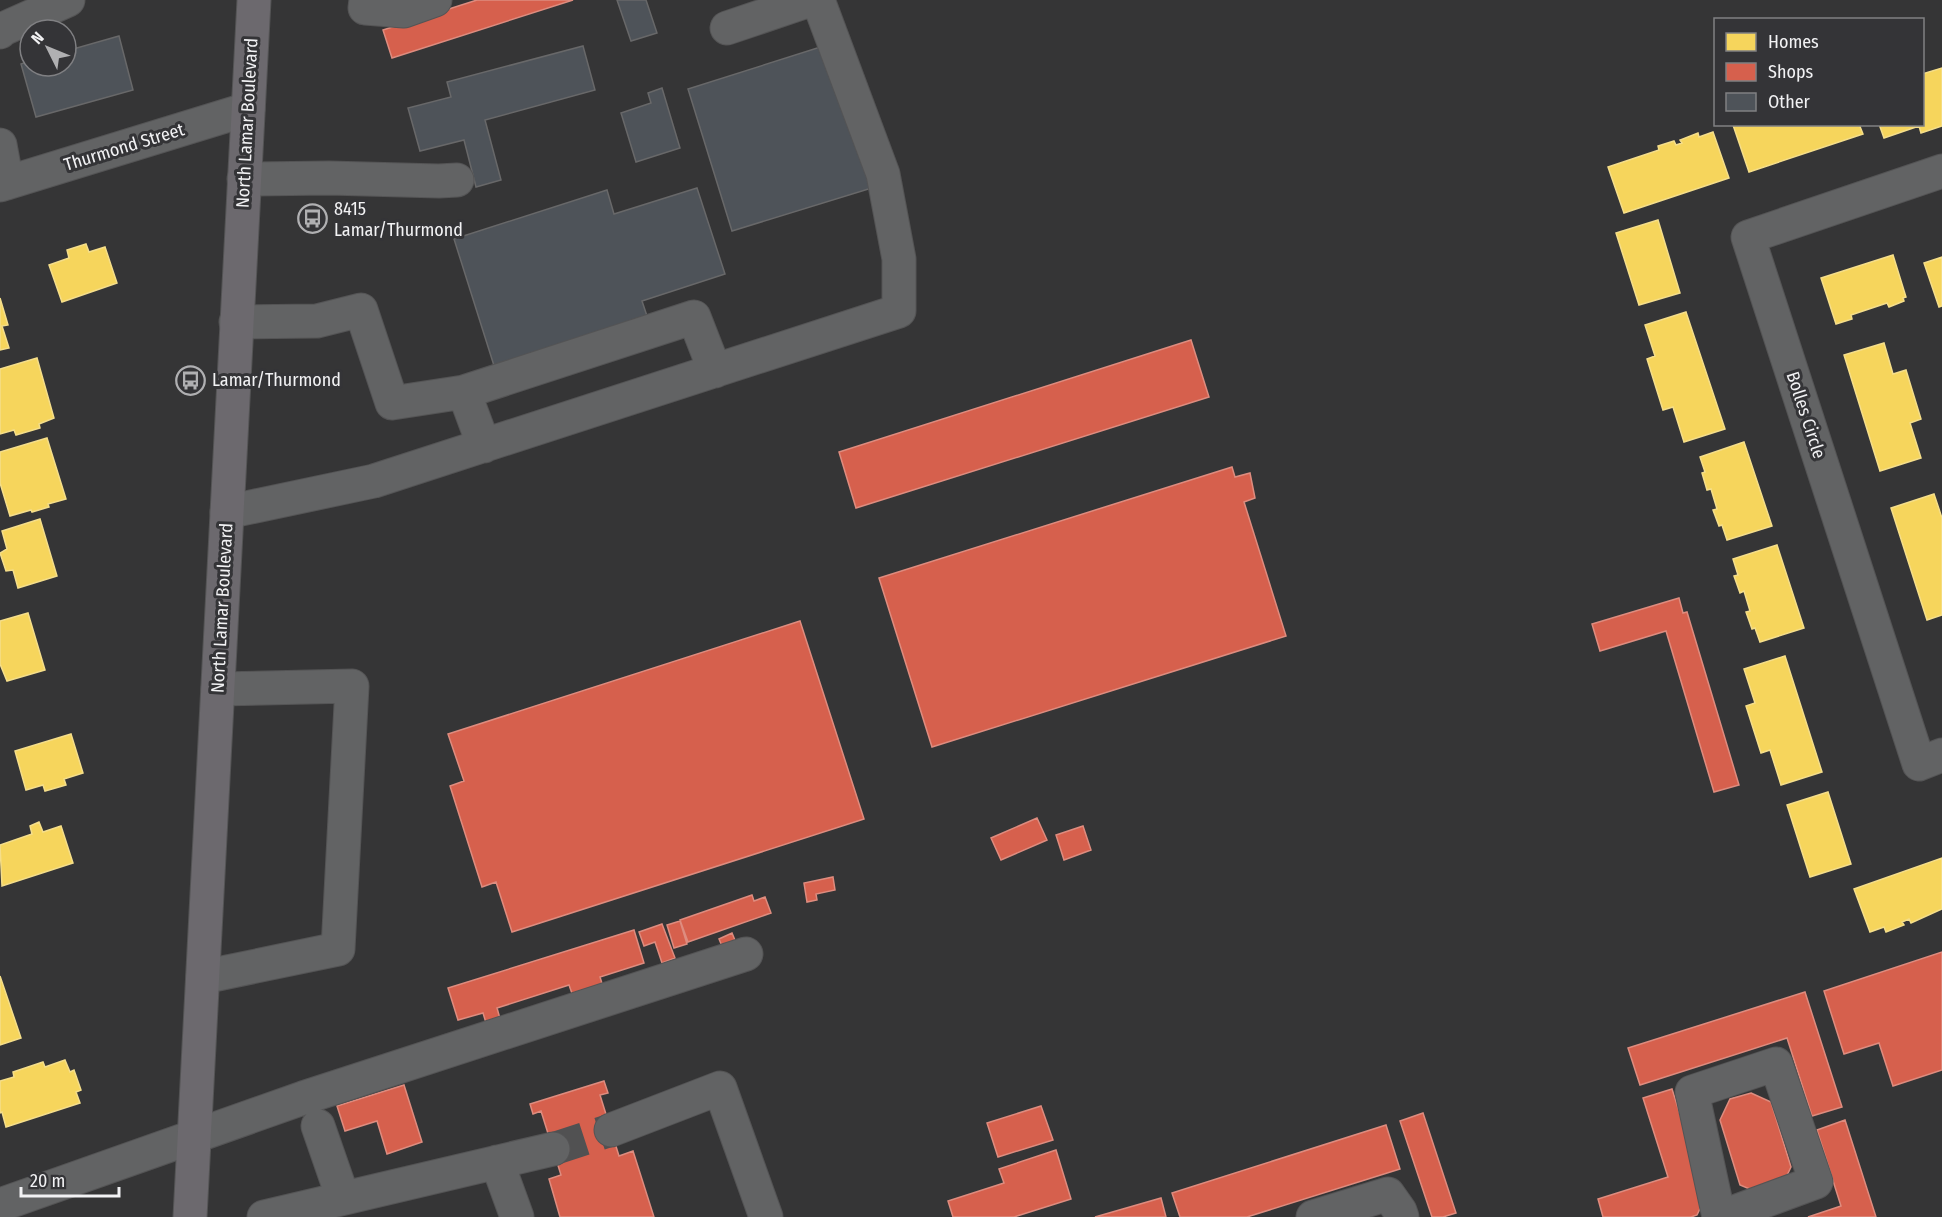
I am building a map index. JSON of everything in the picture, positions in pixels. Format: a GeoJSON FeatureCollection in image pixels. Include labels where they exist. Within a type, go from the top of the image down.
{"type":"FeatureCollection","features":[{"type":"Feature","properties":{"kind":"main road","name":"North Lamar Boulevard"},"geometry":{"type":"LineString","coordinates":[[190,1217],[254,0]]}},
{"type":"Feature","properties":{"kind":"street"},"geometry":{"type":"LineString","coordinates":[[0,32],[68,0]]}},
{"type":"Feature","properties":{"kind":"street"},"geometry":{"type":"LineString","coordinates":[[366,0],[365,8],[404,11],[435,0]]}},
{"type":"Feature","properties":{"kind":"street"},"geometry":{"type":"LineString","coordinates":[[728,28],[810,0]]}},
{"type":"Feature","properties":{"kind":"street"},"geometry":{"type":"LineString","coordinates":[[226,512],[374,482],[899,311],[899,259],[882,174],[818,0]]}},
{"type":"Feature","properties":{"kind":"street","name":"Thurmond Street"},"geometry":{"type":"LineString","coordinates":[[3,184],[248,109]]}},
{"type":"Feature","properties":{"kind":"street"},"geometry":{"type":"LineString","coordinates":[[0,144],[3,184]]}},
{"type":"Feature","properties":{"kind":"street","name":"Bolles Circle"},"geometry":{"type":"LineString","coordinates":[[1942,171],[1748,237],[1919,764],[1942,755]]}},
{"type":"Feature","properties":{"kind":"street"},"geometry":{"type":"LineString","coordinates":[[244,179],[457,180]]}},
{"type":"Feature","properties":{"kind":"street"},"geometry":{"type":"LineString","coordinates":[[236,322],[317,321],[361,310],[392,403],[464,392],[694,317],[715,371]]}},
{"type":"Feature","properties":{"kind":"street"},"geometry":{"type":"LineString","coordinates":[[464,392],[484,446]]}},
{"type":"Feature","properties":{"kind":"street"},"geometry":{"type":"LineString","coordinates":[[203,977],[338,949],[352,686],[218,689]]}},
{"type":"Feature","properties":{"kind":"street"},"geometry":{"type":"LineString","coordinates":[[0,1205],[303,1098],[746,954]]}},
{"type":"Feature","properties":{"kind":"street"},"geometry":{"type":"LineString","coordinates":[[1776,1064],[1816,1182],[1720,1217],[1692,1092],[1776,1064]]}},
{"type":"Feature","properties":{"kind":"street"},"geometry":{"type":"LineString","coordinates":[[611,1130],[720,1088],[766,1217]]}},
{"type":"Feature","properties":{"kind":"street"},"geometry":{"type":"LineString","coordinates":[[318,1126],[343,1198]]}},
{"type":"Feature","properties":{"kind":"street"},"geometry":{"type":"LineString","coordinates":[[264,1217],[343,1198],[384,1203],[497,1162],[553,1149]]}},
{"type":"Feature","properties":{"kind":"street"},"geometry":{"type":"LineString","coordinates":[[497,1162],[517,1217]]}},
{"type":"Feature","properties":{"kind":"street"},"geometry":{"type":"LineString","coordinates":[[1313,1217],[1388,1194],[1402,1217]]}},
{"type":"Feature","properties":{"kind":"building: Homes"},"geometry":{"type":"Polygon","coordinates":[[[1942,68],[1942,126],[1921,133],[1919,126],[1924,126],[1924,73],[1942,68]]]}},
{"type":"Feature","properties":{"kind":"building: Homes"},"geometry":{"type":"Polygon","coordinates":[[[1733,126],[1860,126],[1863,134],[1749,172],[1733,126]]]}},
{"type":"Feature","properties":{"kind":"building: Homes"},"geometry":{"type":"Polygon","coordinates":[[[1880,126],[1919,126],[1884,138],[1880,126]]]}},
{"type":"Feature","properties":{"kind":"building: Homes"},"geometry":{"type":"Polygon","coordinates":[[[1713,132],[1729,178],[1624,213],[1608,167],[1659,150],[1658,146],[1674,141],[1676,145],[1682,143],[1680,140],[1698,133],[1699,137],[1713,132]]]}},
{"type":"Feature","properties":{"kind":"building: Homes"},"geometry":{"type":"Polygon","coordinates":[[[1658,220],[1680,293],[1639,305],[1616,233],[1658,220]]]}},
{"type":"Feature","properties":{"kind":"building: Homes"},"geometry":{"type":"Polygon","coordinates":[[[86,244],[89,252],[105,247],[117,283],[62,302],[49,265],[69,258],[67,250],[86,244]]]}},
{"type":"Feature","properties":{"kind":"building: Homes"},"geometry":{"type":"Polygon","coordinates":[[[1893,255],[1906,297],[1903,298],[1904,301],[1889,307],[1887,303],[1851,315],[1852,319],[1836,324],[1821,278],[1893,255]]]}},
{"type":"Feature","properties":{"kind":"building: Homes"},"geometry":{"type":"Polygon","coordinates":[[[1942,257],[1942,306],[1939,307],[1924,263],[1942,257]]]}},
{"type":"Feature","properties":{"kind":"building: Homes"},"geometry":{"type":"Polygon","coordinates":[[[0,298],[8,325],[2,326],[9,348],[0,350],[0,298]]]}},
{"type":"Feature","properties":{"kind":"building: Homes"},"geometry":{"type":"Polygon","coordinates":[[[1686,312],[1725,429],[1684,442],[1673,407],[1663,410],[1647,359],[1655,356],[1645,325],[1686,312]]]}},
{"type":"Feature","properties":{"kind":"building: Homes"},"geometry":{"type":"Polygon","coordinates":[[[1884,343],[1893,374],[1906,370],[1921,419],[1910,423],[1921,458],[1880,471],[1844,355],[1884,343]]]}},
{"type":"Feature","properties":{"kind":"building: Homes"},"geometry":{"type":"Polygon","coordinates":[[[37,358],[54,418],[39,424],[40,428],[16,435],[14,430],[0,434],[0,369],[37,358]]]}},
{"type":"Feature","properties":{"kind":"building: Homes"},"geometry":{"type":"Polygon","coordinates":[[[47,438],[66,499],[48,504],[49,507],[10,516],[0,483],[0,452],[47,438]]]}},
{"type":"Feature","properties":{"kind":"building: Homes"},"geometry":{"type":"Polygon","coordinates":[[[1744,442],[1772,526],[1727,540],[1722,525],[1719,526],[1713,510],[1717,509],[1711,489],[1707,490],[1700,457],[1744,442]]]}},
{"type":"Feature","properties":{"kind":"building: Homes"},"geometry":{"type":"Polygon","coordinates":[[[1934,494],[1942,518],[1942,615],[1927,620],[1891,508],[1934,494]]]}},
{"type":"Feature","properties":{"kind":"building: Homes"},"geometry":{"type":"Polygon","coordinates":[[[40,519],[57,576],[18,588],[13,570],[6,571],[0,553],[7,549],[2,531],[40,519]]]}},
{"type":"Feature","properties":{"kind":"building: Homes"},"geometry":{"type":"Polygon","coordinates":[[[1777,545],[1804,628],[1760,642],[1746,612],[1750,611],[1744,591],[1740,593],[1734,576],[1738,575],[1733,559],[1777,545]]]}},
{"type":"Feature","properties":{"kind":"building: Homes"},"geometry":{"type":"Polygon","coordinates":[[[28,613],[45,670],[7,681],[0,664],[0,621],[28,613]]]}},
{"type":"Feature","properties":{"kind":"building: Homes"},"geometry":{"type":"Polygon","coordinates":[[[1785,656],[1822,772],[1781,785],[1770,750],[1761,753],[1746,706],[1755,703],[1744,669],[1785,656]]]}},
{"type":"Feature","properties":{"kind":"building: Homes"},"geometry":{"type":"Polygon","coordinates":[[[71,734],[83,773],[64,779],[66,785],[45,791],[43,785],[26,790],[15,751],[71,734]]]}},
{"type":"Feature","properties":{"kind":"building: Homes"},"geometry":{"type":"Polygon","coordinates":[[[1828,792],[1851,864],[1810,877],[1787,805],[1828,792]]]}},
{"type":"Feature","properties":{"kind":"building: Homes"},"geometry":{"type":"Polygon","coordinates":[[[39,822],[43,832],[61,826],[73,863],[2,886],[0,845],[32,834],[30,826],[39,822]]]}},
{"type":"Feature","properties":{"kind":"building: Homes"},"geometry":{"type":"Polygon","coordinates":[[[1942,858],[1942,909],[1911,923],[1909,919],[1902,922],[1904,925],[1886,932],[1884,927],[1870,932],[1854,889],[1942,858]]]}},
{"type":"Feature","properties":{"kind":"building: Homes"},"geometry":{"type":"Polygon","coordinates":[[[0,976],[21,1038],[0,1045],[0,976]]]}},
{"type":"Feature","properties":{"kind":"building: Homes"},"geometry":{"type":"Polygon","coordinates":[[[65,1060],[70,1072],[74,1070],[81,1090],[76,1092],[80,1103],[6,1127],[2,1112],[0,1113],[0,1081],[14,1077],[13,1072],[43,1062],[45,1067],[65,1060]]]}},
{"type":"Feature","properties":{"kind":"building: Shops"},"geometry":{"type":"Polygon","coordinates":[[[477,0],[573,0],[392,58],[383,30],[477,0]]]}},
{"type":"Feature","properties":{"kind":"building: Shops"},"geometry":{"type":"Polygon","coordinates":[[[1191,340],[1209,397],[856,508],[839,452],[1191,340]]]}},
{"type":"Feature","properties":{"kind":"building: Shops"},"geometry":{"type":"Polygon","coordinates":[[[1232,467],[1235,477],[1250,473],[1255,498],[1244,502],[1286,636],[932,747],[879,578],[1232,467]]]}},
{"type":"Feature","properties":{"kind":"building: Shops"},"geometry":{"type":"Polygon","coordinates":[[[1679,598],[1683,613],[1687,612],[1739,785],[1714,792],[1666,631],[1600,651],[1592,624],[1679,598]]]}},
{"type":"Feature","properties":{"kind":"building: Shops"},"geometry":{"type":"Polygon","coordinates":[[[800,621],[864,819],[512,932],[496,882],[482,887],[450,786],[464,781],[448,734],[800,621]]]}},
{"type":"Feature","properties":{"kind":"building: Shops"},"geometry":{"type":"Polygon","coordinates":[[[1037,818],[1047,840],[1001,860],[991,838],[1037,818]]]}},
{"type":"Feature","properties":{"kind":"building: Shops"},"geometry":{"type":"Polygon","coordinates":[[[1083,826],[1091,850],[1064,860],[1056,835],[1083,826]]]}},
{"type":"Feature","properties":{"kind":"building: Shops"},"geometry":{"type":"Polygon","coordinates":[[[833,877],[835,890],[816,894],[817,900],[807,902],[804,883],[833,877]]]}},
{"type":"Feature","properties":{"kind":"building: Shops"},"geometry":{"type":"Polygon","coordinates":[[[752,895],[754,901],[765,897],[771,913],[688,942],[680,920],[752,895]]]}},
{"type":"Feature","properties":{"kind":"building: Shops"},"geometry":{"type":"Polygon","coordinates":[[[680,921],[687,944],[674,948],[667,925],[680,921]]]}},
{"type":"Feature","properties":{"kind":"building: Shops"},"geometry":{"type":"Polygon","coordinates":[[[662,924],[675,958],[662,963],[655,942],[644,946],[639,932],[662,924]]]}},
{"type":"Feature","properties":{"kind":"building: Shops"},"geometry":{"type":"Polygon","coordinates":[[[634,930],[644,963],[600,977],[604,990],[574,999],[569,985],[497,1008],[501,1022],[487,1026],[483,1013],[458,1020],[448,988],[634,930]]]}},
{"type":"Feature","properties":{"kind":"building: Shops"},"geometry":{"type":"Polygon","coordinates":[[[732,933],[737,945],[724,951],[719,939],[732,933]]]}},
{"type":"Feature","properties":{"kind":"building: Shops"},"geometry":{"type":"Polygon","coordinates":[[[1942,952],[1942,1070],[1893,1086],[1879,1043],[1844,1054],[1824,991],[1942,952]]]}},
{"type":"Feature","properties":{"kind":"building: Shops"},"geometry":{"type":"Polygon","coordinates":[[[1805,992],[1842,1107],[1812,1116],[1787,1038],[1640,1085],[1628,1048],[1805,992]]]}},
{"type":"Feature","properties":{"kind":"building: Shops"},"geometry":{"type":"Polygon","coordinates":[[[604,1081],[608,1093],[600,1095],[619,1156],[633,1151],[654,1217],[560,1217],[549,1179],[561,1175],[541,1111],[533,1114],[530,1104],[604,1081]]]}},
{"type":"Feature","properties":{"kind":"building: Shops"},"geometry":{"type":"Polygon","coordinates":[[[404,1085],[422,1142],[387,1154],[377,1121],[345,1131],[337,1106],[404,1085]]]}},
{"type":"Feature","properties":{"kind":"building: Shops"},"geometry":{"type":"Polygon","coordinates":[[[1672,1089],[1706,1196],[1697,1215],[1691,1217],[1603,1217],[1598,1199],[1668,1177],[1643,1098],[1672,1089]]]}},
{"type":"Feature","properties":{"kind":"building: Shops"},"geometry":{"type":"Polygon","coordinates":[[[1751,1093],[1771,1102],[1791,1167],[1782,1186],[1759,1193],[1740,1185],[1720,1120],[1730,1099],[1751,1093]]]}},
{"type":"Feature","properties":{"kind":"building: Shops"},"geometry":{"type":"Polygon","coordinates":[[[1041,1106],[1053,1140],[998,1157],[987,1123],[1041,1106]]]}},
{"type":"Feature","properties":{"kind":"building: Shops"},"geometry":{"type":"Polygon","coordinates":[[[1423,1113],[1456,1213],[1443,1217],[1432,1217],[1400,1121],[1423,1113]]]}},
{"type":"Feature","properties":{"kind":"building: Shops"},"geometry":{"type":"Polygon","coordinates":[[[1845,1120],[1876,1217],[1808,1217],[1841,1206],[1817,1130],[1845,1120]]]}},
{"type":"Feature","properties":{"kind":"building: Shops"},"geometry":{"type":"Polygon","coordinates":[[[1386,1125],[1400,1169],[1247,1217],[1180,1217],[1172,1193],[1386,1125]]]}},
{"type":"Feature","properties":{"kind":"building: Shops"},"geometry":{"type":"Polygon","coordinates":[[[1056,1150],[1071,1199],[1014,1217],[953,1217],[948,1201],[1004,1183],[999,1169],[1056,1150]]]}},
{"type":"Feature","properties":{"kind":"building: Shops"},"geometry":{"type":"Polygon","coordinates":[[[1161,1198],[1166,1217],[1095,1217],[1161,1198]]]}},
{"type":"Feature","properties":{"kind":"building: Other"},"geometry":{"type":"Polygon","coordinates":[[[617,0],[646,0],[657,33],[631,41],[617,0]]]}},
{"type":"Feature","properties":{"kind":"building: Other"},"geometry":{"type":"Polygon","coordinates":[[[119,36],[133,90],[36,117],[25,78],[78,78],[78,48],[119,36]]]}},
{"type":"Feature","properties":{"kind":"building: Other"},"geometry":{"type":"Polygon","coordinates":[[[830,44],[875,187],[732,231],[688,89],[830,44]]]}},
{"type":"Feature","properties":{"kind":"building: Other"},"geometry":{"type":"Polygon","coordinates":[[[583,46],[595,90],[485,120],[501,180],[476,187],[464,140],[420,151],[408,108],[451,97],[447,82],[583,46]]]}},
{"type":"Feature","properties":{"kind":"building: Other"},"geometry":{"type":"Polygon","coordinates":[[[662,88],[680,148],[636,162],[621,113],[651,103],[648,93],[662,88]]]}},
{"type":"Feature","properties":{"kind":"building: Other"},"geometry":{"type":"Polygon","coordinates":[[[697,188],[725,274],[642,301],[649,322],[496,372],[454,239],[607,190],[614,214],[697,188]]]}},
{"type":"Feature","properties":{"kind":"tunnel"},"geometry":{"type":"LineString","coordinates":[[553,1149],[611,1130]]}},
{"type":"Feature","properties":{"kind":"place","name":"8415 Lamar/Thurmond"},"geometry":{"type":"Point","coordinates":[313,219]}},
{"type":"Feature","properties":{"kind":"place","name":"Lamar/Thurmond"},"geometry":{"type":"Point","coordinates":[191,380]}}]}
